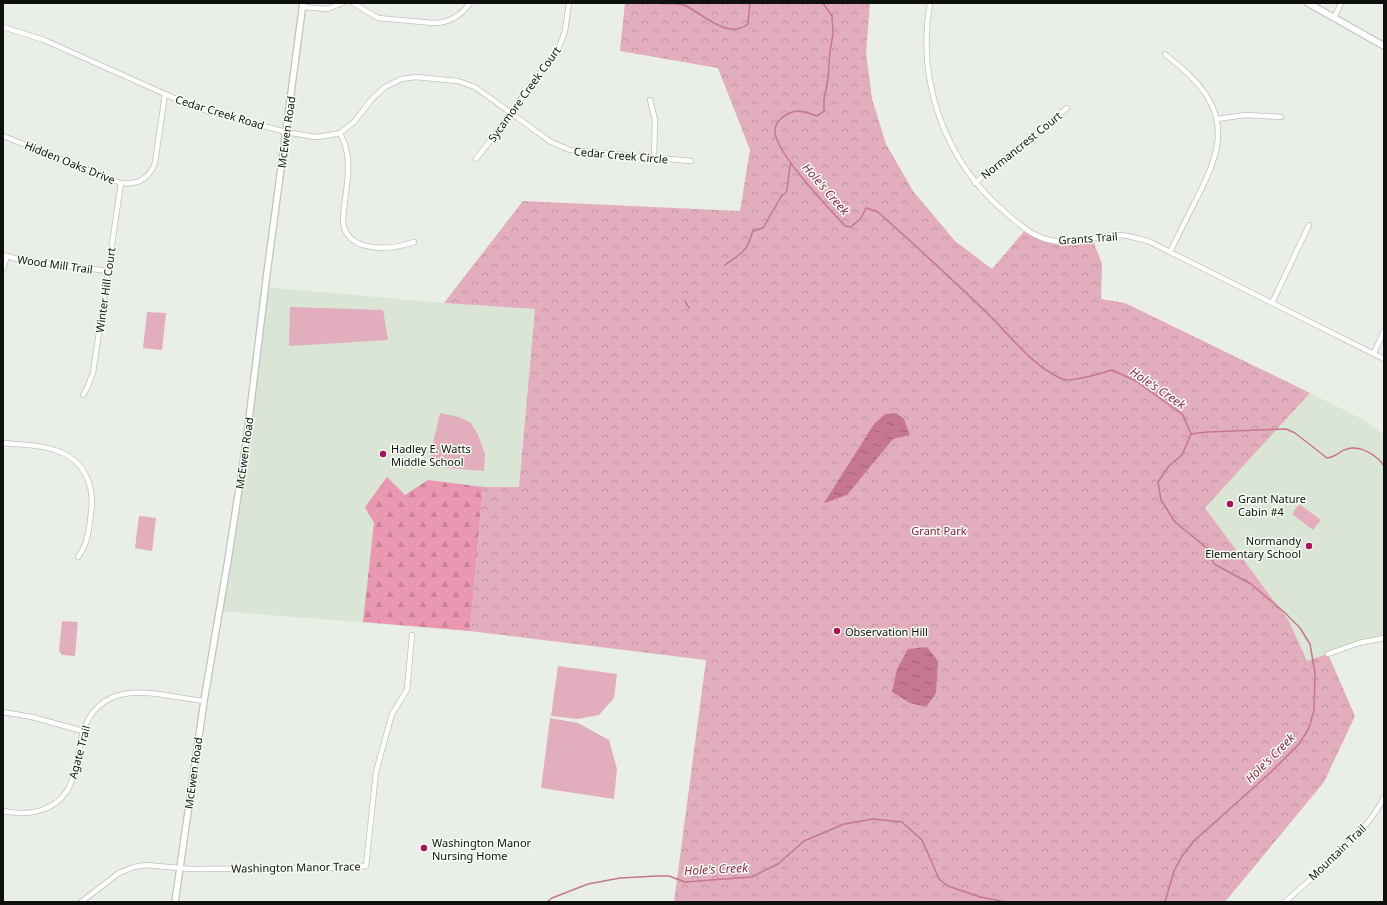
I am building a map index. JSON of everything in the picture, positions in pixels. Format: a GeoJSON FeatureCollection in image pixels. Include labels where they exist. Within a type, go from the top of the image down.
{"type":"FeatureCollection","features":[{"type":"Feature","properties":{"kind":"main road"},"geometry":{"type":"LineString","coordinates":[[1308,3],[1384,46]]}},
{"type":"Feature","properties":{"kind":"street"},"geometry":{"type":"LineString","coordinates":[[303,5],[327,9],[343,3]]}},
{"type":"Feature","properties":{"kind":"street"},"geometry":{"type":"LineString","coordinates":[[353,3],[378,18],[433,23],[440,23],[454,19],[464,11],[470,3]]}},
{"type":"Feature","properties":{"kind":"street","name":"Sycamore Creek Court"},"geometry":{"type":"LineString","coordinates":[[476,159],[559,47],[565,31],[569,3]]}},
{"type":"Feature","properties":{"kind":"street","name":"Grants Trail"},"geometry":{"type":"LineString","coordinates":[[930,3],[926,46],[928,69],[934,99],[945,134],[962,164],[976,183],[999,207],[1026,229],[1042,238],[1069,242],[1109,235],[1128,236],[1148,241],[1384,359]]}},
{"type":"Feature","properties":{"kind":"street"},"geometry":{"type":"LineString","coordinates":[[1334,18],[1342,3]]}},
{"type":"Feature","properties":{"kind":"street","name":"McEwen Road"},"geometry":{"type":"LineString","coordinates":[[175,902],[204,701],[246,443],[303,5]]}},
{"type":"Feature","properties":{"kind":"street","name":"Cedar Creek Road"},"geometry":{"type":"LineString","coordinates":[[3,27],[44,40],[207,111],[286,132],[315,137],[340,133],[354,122],[372,99],[385,87],[391,83],[408,78],[458,81],[469,84],[533,129]]}},
{"type":"Feature","properties":{"kind":"street"},"geometry":{"type":"LineString","coordinates":[[1165,54],[1199,85],[1211,102],[1218,133],[1218,144],[1214,163],[1170,252]]}},
{"type":"Feature","properties":{"kind":"street","name":"Hidden Oaks Drive"},"geometry":{"type":"LineString","coordinates":[[3,136],[120,183],[135,183],[146,177],[155,163],[165,94]]}},
{"type":"Feature","properties":{"kind":"street"},"geometry":{"type":"LineString","coordinates":[[650,100],[655,120],[654,158]]}},
{"type":"Feature","properties":{"kind":"street","name":"Normancrest Court"},"geometry":{"type":"LineString","coordinates":[[976,183],[1067,108]]}},
{"type":"Feature","properties":{"kind":"street"},"geometry":{"type":"LineString","coordinates":[[1216,119],[1246,115],[1281,117]]}},
{"type":"Feature","properties":{"kind":"street","name":"Cedar Creek Circle"},"geometry":{"type":"LineString","coordinates":[[533,129],[551,142],[570,150],[691,161]]}},
{"type":"Feature","properties":{"kind":"street"},"geometry":{"type":"LineString","coordinates":[[340,133],[346,145],[349,161],[343,221],[345,231],[348,236],[357,243],[393,248],[414,242]]}},
{"type":"Feature","properties":{"kind":"street","name":"Winter Hill Court"},"geometry":{"type":"LineString","coordinates":[[83,395],[93,373],[120,183]]}},
{"type":"Feature","properties":{"kind":"street"},"geometry":{"type":"LineString","coordinates":[[1272,303],[1309,225]]}},
{"type":"Feature","properties":{"kind":"street"},"geometry":{"type":"LineString","coordinates":[[3,269],[5,256]]}},
{"type":"Feature","properties":{"kind":"street","name":"Wood Mill Trail"},"geometry":{"type":"LineString","coordinates":[[5,256],[21,260],[108,272]]}},
{"type":"Feature","properties":{"kind":"street"},"geometry":{"type":"LineString","coordinates":[[1374,353],[1384,331]]}},
{"type":"Feature","properties":{"kind":"street"},"geometry":{"type":"LineString","coordinates":[[3,443],[55,450],[70,457],[81,468],[91,488],[92,503],[87,540],[78,557]]}},
{"type":"Feature","properties":{"kind":"street","name":"Washington Manor Trace"},"geometry":{"type":"LineString","coordinates":[[180,868],[350,868],[366,866],[376,772],[392,714],[408,690],[412,635]]}},
{"type":"Feature","properties":{"kind":"street"},"geometry":{"type":"LineString","coordinates":[[1328,654],[1359,643],[1384,638]]}},
{"type":"Feature","properties":{"kind":"street","name":"Agate Trail"},"geometry":{"type":"LineString","coordinates":[[3,811],[18,814],[34,812],[48,808],[60,799],[72,780],[83,731],[89,716],[100,704],[114,696],[125,693],[141,692],[204,701]]}},
{"type":"Feature","properties":{"kind":"street"},"geometry":{"type":"LineString","coordinates":[[3,712],[32,717],[83,731]]}},
{"type":"Feature","properties":{"kind":"street","name":"Mountain Trail"},"geometry":{"type":"LineString","coordinates":[[1285,902],[1358,835],[1371,819],[1384,798]]}},
{"type":"Feature","properties":{"kind":"street"},"geometry":{"type":"LineString","coordinates":[[81,902],[119,873],[126,870],[146,865],[180,868]]}},
{"type":"Feature","properties":{"kind":"shaded area","name":"Hadley E. Watts Middle School"},"geometry":{"type":"Polygon","coordinates":[[[265,287],[444,303],[535,309],[519,488],[483,487],[470,631],[219,611],[228,560],[265,287]]]}},
{"type":"Feature","properties":{"kind":"shaded area","name":"Normandy Elementary School"},"geometry":{"type":"Polygon","coordinates":[[[1310,393],[1362,419],[1384,435],[1384,638],[1307,661],[1289,621],[1205,508],[1310,393]]]}},
{"type":"Feature","properties":{"kind":"green space","name":"Grant Park"},"geometry":{"type":"Polygon","coordinates":[[[625,3],[870,3],[866,52],[872,99],[886,144],[913,191],[955,241],[992,269],[1026,229],[1032,234],[1059,242],[1092,238],[1102,264],[1101,299],[1125,303],[1310,393],[1205,508],[1289,621],[1307,661],[1328,654],[1355,716],[1324,782],[1225,902],[674,902],[706,660],[470,631],[483,487],[519,487],[535,309],[444,303],[523,201],[740,211],[750,150],[718,68],[620,51],[625,3]]]}},
{"type":"Feature","properties":{"kind":"green space"},"geometry":{"type":"Polygon","coordinates":[[[290,307],[383,310],[388,340],[289,346],[290,307]]]}},
{"type":"Feature","properties":{"kind":"green space"},"geometry":{"type":"Polygon","coordinates":[[[147,312],[166,313],[162,350],[143,348],[147,312]]]}},
{"type":"Feature","properties":{"kind":"green space"},"geometry":{"type":"Polygon","coordinates":[[[440,413],[459,417],[471,423],[479,437],[485,454],[484,471],[434,467],[429,460],[440,413]]]}},
{"type":"Feature","properties":{"kind":"green space"},"geometry":{"type":"Polygon","coordinates":[[[387,477],[405,495],[428,480],[483,487],[470,631],[363,622],[374,523],[365,507],[387,477]]]}},
{"type":"Feature","properties":{"kind":"green space"},"geometry":{"type":"Polygon","coordinates":[[[1299,504],[1321,520],[1313,530],[1292,514],[1299,504]]]}},
{"type":"Feature","properties":{"kind":"green space"},"geometry":{"type":"Polygon","coordinates":[[[139,516],[156,518],[152,551],[135,548],[139,516]]]}},
{"type":"Feature","properties":{"kind":"green space"},"geometry":{"type":"Polygon","coordinates":[[[62,621],[78,622],[75,656],[62,655],[59,651],[62,621]]]}},
{"type":"Feature","properties":{"kind":"green space"},"geometry":{"type":"Polygon","coordinates":[[[558,666],[617,674],[614,698],[599,715],[578,719],[551,716],[558,666]]]}},
{"type":"Feature","properties":{"kind":"green space"},"geometry":{"type":"Polygon","coordinates":[[[550,718],[578,723],[609,740],[617,769],[614,799],[541,788],[550,718]]]}},
{"type":"Feature","properties":{"kind":"water"},"geometry":{"type":"Polygon","coordinates":[[[896,413],[904,419],[910,435],[893,439],[847,495],[824,503],[874,424],[885,414],[896,413]]]}},
{"type":"Feature","properties":{"kind":"water"},"geometry":{"type":"Polygon","coordinates":[[[927,647],[938,661],[936,693],[926,707],[910,703],[892,692],[897,669],[908,649],[927,647]]]}},
{"type":"Feature","properties":{"kind":"waterway","name":"Hole's Creek"},"geometry":{"type":"LineString","coordinates":[[658,3],[686,6],[708,20],[724,28],[732,29],[740,28],[748,24],[750,3]]}},
{"type":"Feature","properties":{"kind":"waterway","name":"Hole's Creek"},"geometry":{"type":"LineString","coordinates":[[823,3],[832,16],[833,34],[828,79],[824,99],[824,111],[817,116],[799,111],[791,112],[781,119],[775,129],[778,143],[794,168],[816,195],[845,226],[851,227],[861,218],[866,208],[878,212],[991,317],[1024,351],[1052,374],[1062,379],[1072,380],[1112,370],[1136,381],[1183,415],[1191,434],[1182,455],[1169,466],[1158,482],[1161,500],[1175,522],[1207,548],[1214,564],[1251,584],[1284,612],[1300,628],[1310,644],[1315,673],[1314,710],[1309,728],[1299,744],[1271,772],[1194,841],[1182,856],[1174,871],[1165,902]]}},
{"type":"Feature","properties":{"kind":"waterway"},"geometry":{"type":"LineString","coordinates":[[725,265],[743,252],[753,231],[763,228],[782,195],[786,193],[791,163]]}},
{"type":"Feature","properties":{"kind":"waterway"},"geometry":{"type":"LineString","coordinates":[[685,301],[689,308]]}},
{"type":"Feature","properties":{"kind":"waterway"},"geometry":{"type":"LineString","coordinates":[[1191,434],[1286,429],[1295,433],[1327,458],[1345,450],[1357,448],[1373,455],[1384,466]]}},
{"type":"Feature","properties":{"kind":"waterway","name":"Hole's Creek"},"geometry":{"type":"LineString","coordinates":[[547,902],[552,898],[588,884],[620,878],[669,876],[685,882],[751,877],[778,864],[804,841],[844,824],[873,819],[902,822],[922,840],[939,879],[948,886],[980,897],[1006,902]]}},
{"type":"Feature","properties":{"kind":"place","name":"Hadley E. Watts Middle School"},"geometry":{"type":"Point","coordinates":[383,454]}},
{"type":"Feature","properties":{"kind":"place","name":"Grant Nature Cabin #4"},"geometry":{"type":"Point","coordinates":[1230,504]}},
{"type":"Feature","properties":{"kind":"place","name":"Normandy Elementary School"},"geometry":{"type":"Point","coordinates":[1309,546]}},
{"type":"Feature","properties":{"kind":"place","name":"Observation Hill"},"geometry":{"type":"Point","coordinates":[837,631]}},
{"type":"Feature","properties":{"kind":"place","name":"Washington Manor Nursing Home"},"geometry":{"type":"Point","coordinates":[424,848]}}]}
